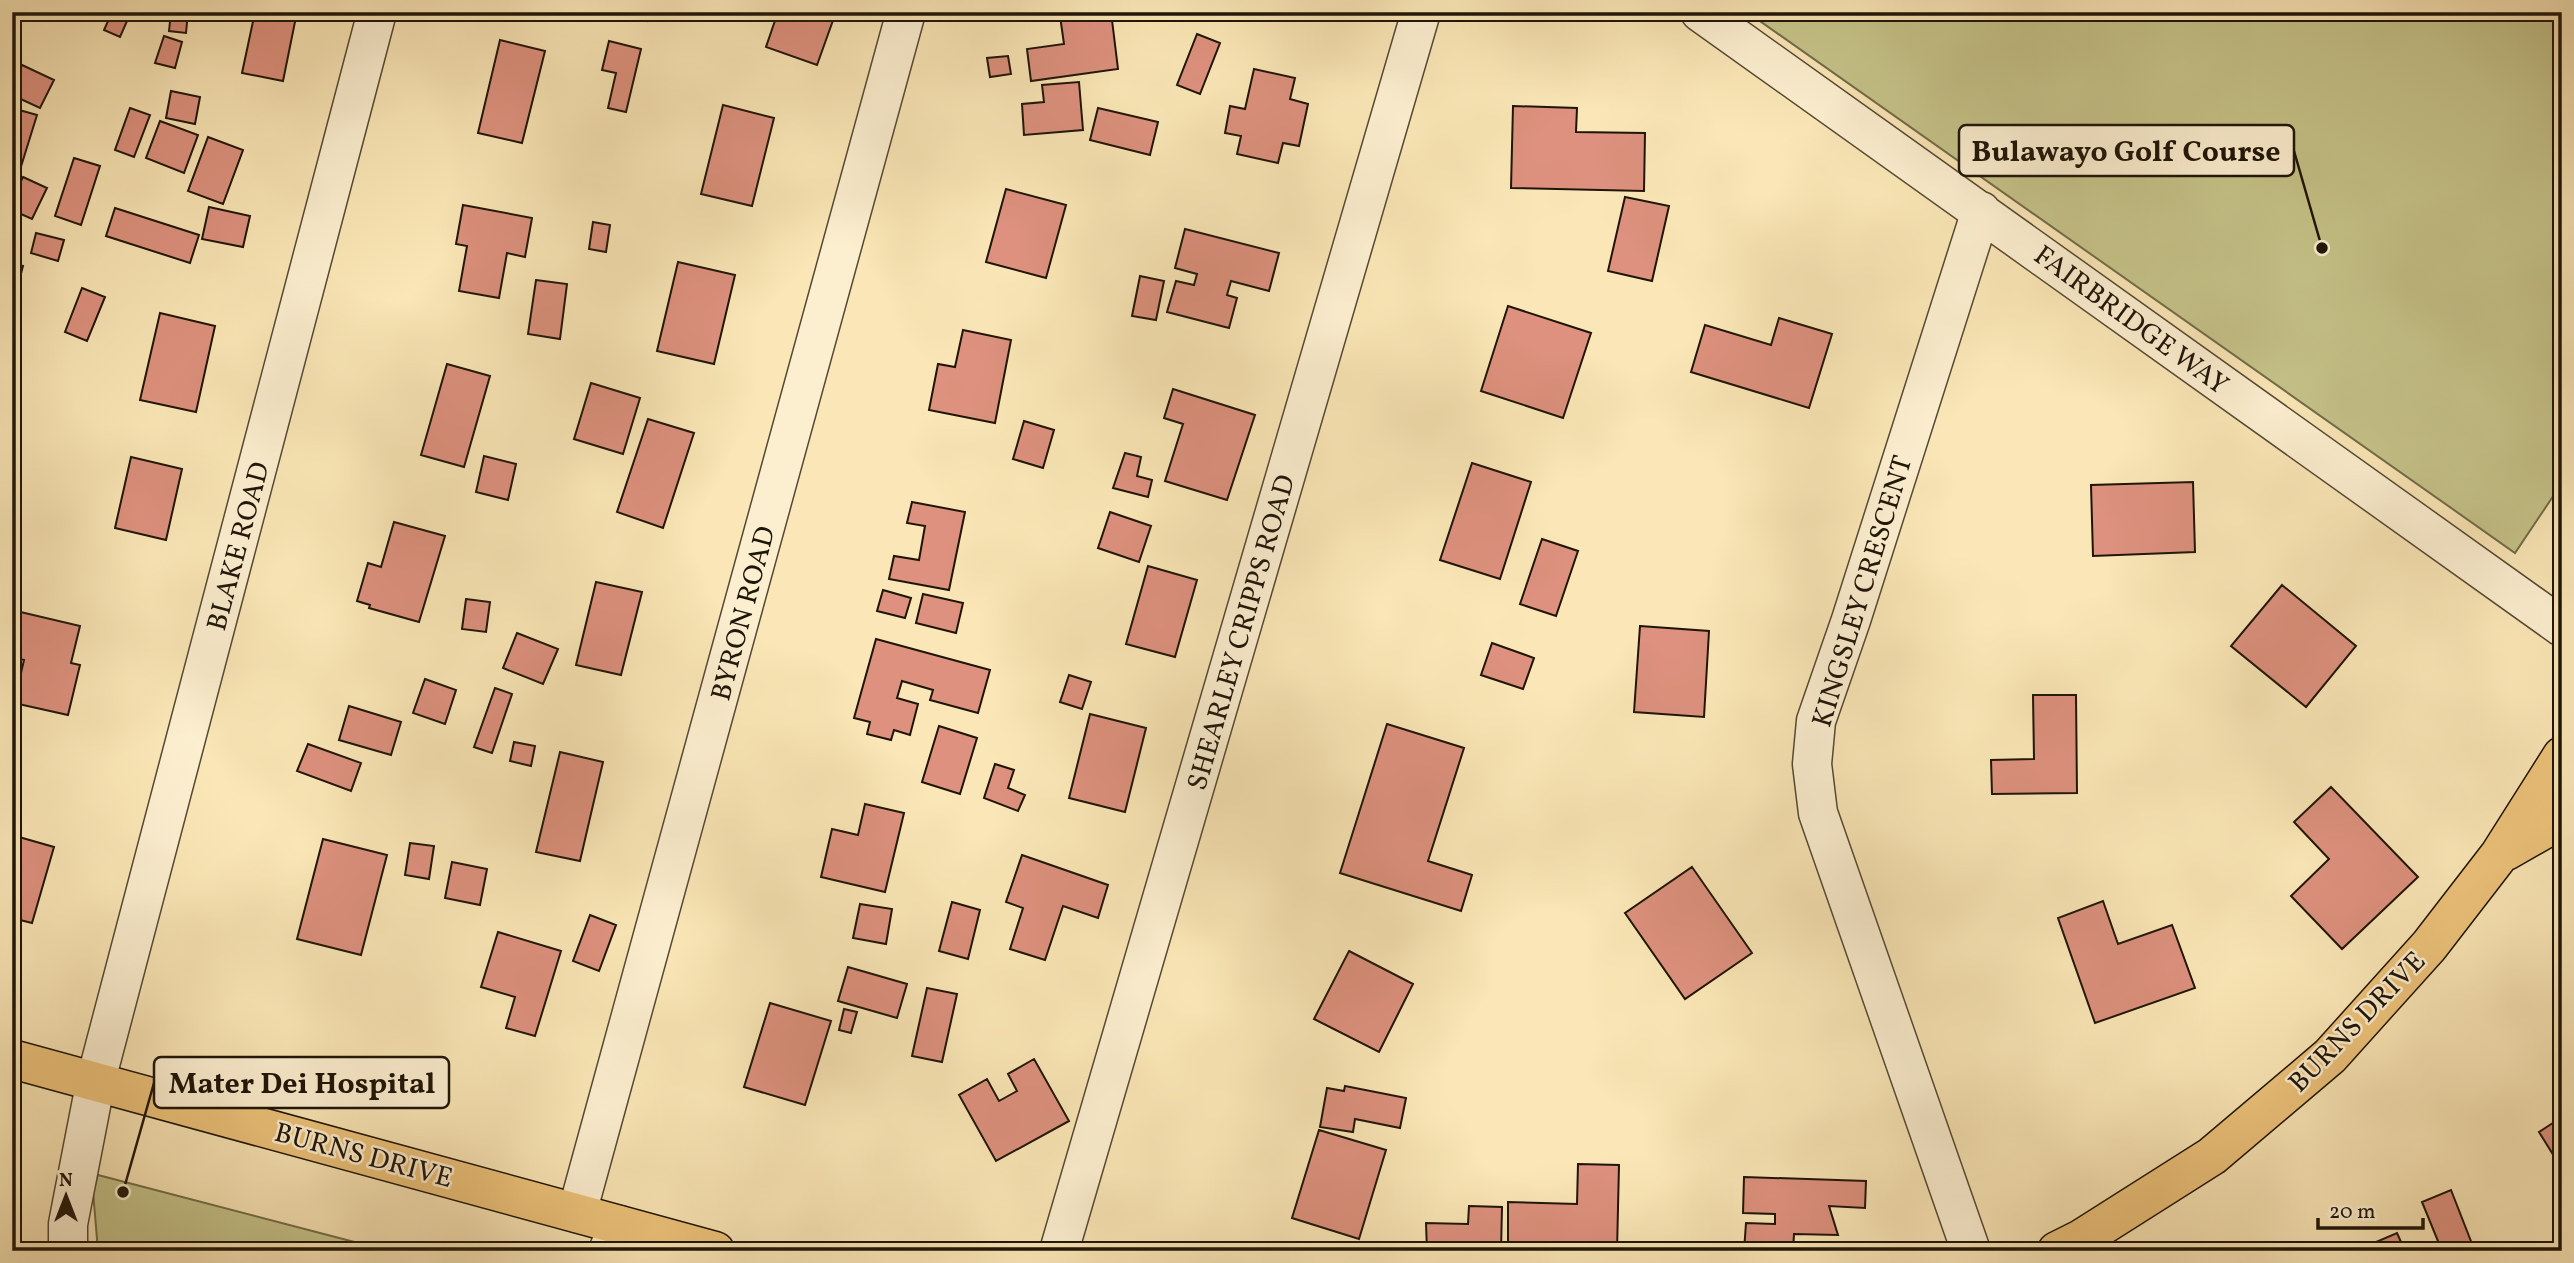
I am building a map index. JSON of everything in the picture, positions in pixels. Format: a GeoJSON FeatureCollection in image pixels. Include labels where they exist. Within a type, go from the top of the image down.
{"type":"FeatureCollection","features":[{"type":"Feature","properties":{"kind":"main road","name":"BURNS DRIVE"},"geometry":{"type":"LineString","coordinates":[[2057,1251],[2081,1239],[2212,1156],[2330,1056],[2429,946],[2500,854],[2562,756]]}},
{"type":"Feature","properties":{"kind":"main road"},"geometry":{"type":"LineString","coordinates":[[2500,854],[2562,819]]}},
{"type":"Feature","properties":{"kind":"main road","name":"BURNS DRIVE"},"geometry":{"type":"LineString","coordinates":[[12,1059],[577,1213],[613,1238],[715,1251]]}},
{"type":"Feature","properties":{"kind":"street","name":"BLAKE ROAD"},"geometry":{"type":"LineString","coordinates":[[68,1251],[68,1224],[96,1080],[377,12]]}},
{"type":"Feature","properties":{"kind":"street","name":"BYRON ROAD"},"geometry":{"type":"LineString","coordinates":[[577,1213],[906,12]]}},
{"type":"Feature","properties":{"kind":"street","name":"SHEARLEY CRIPPS ROAD"},"geometry":{"type":"LineString","coordinates":[[1059,1251],[1421,12]]}},
{"type":"Feature","properties":{"kind":"street","name":"FAIRBRIDGE WAY"},"geometry":{"type":"LineString","coordinates":[[1700,12],[2562,627]]}},
{"type":"Feature","properties":{"kind":"street","name":"KINGSLEY CRESCENT"},"geometry":{"type":"LineString","coordinates":[[1971,1251],[1818,814],[1812,764],[1816,720],[1851,620],[1981,211]]}},
{"type":"Feature","properties":{"kind":"shaded area"},"geometry":{"type":"Polygon","coordinates":[[[1747,12],[2562,12],[2562,483],[2515,553],[1747,12]]]}},
{"type":"Feature","properties":{"kind":"shaded area"},"geometry":{"type":"Polygon","coordinates":[[[98,1175],[389,1251],[98,1251],[93,1191],[98,1175]]]}},
{"type":"Feature","properties":{"kind":"building"},"geometry":{"type":"Polygon","coordinates":[[[112,12],[131,12],[120,37],[104,30],[112,12]]]}},
{"type":"Feature","properties":{"kind":"building"},"geometry":{"type":"Polygon","coordinates":[[[171,12],[188,12],[186,33],[169,31],[171,12]]]}},
{"type":"Feature","properties":{"kind":"building"},"geometry":{"type":"Polygon","coordinates":[[[255,12],[297,12],[283,81],[242,73],[255,12]]]}},
{"type":"Feature","properties":{"kind":"building"},"geometry":{"type":"Polygon","coordinates":[[[608,12],[649,12],[647,21],[608,12]]]}},
{"type":"Feature","properties":{"kind":"building"},"geometry":{"type":"Polygon","coordinates":[[[778,12],[836,12],[817,65],[766,47],[778,12]]]}},
{"type":"Feature","properties":{"kind":"building"},"geometry":{"type":"Polygon","coordinates":[[[1111,12],[1118,69],[1031,81],[1027,49],[1064,44],[1060,16],[1111,12]]]}},
{"type":"Feature","properties":{"kind":"building"},"geometry":{"type":"Polygon","coordinates":[[[1284,12],[1307,12],[1305,20],[1283,16],[1284,12]]]}},
{"type":"Feature","properties":{"kind":"building"},"geometry":{"type":"Polygon","coordinates":[[[1197,34],[1220,43],[1200,94],[1177,85],[1197,34]]]}},
{"type":"Feature","properties":{"kind":"building"},"geometry":{"type":"Polygon","coordinates":[[[164,36],[182,42],[175,68],[155,63],[164,36]]]}},
{"type":"Feature","properties":{"kind":"building"},"geometry":{"type":"Polygon","coordinates":[[[500,40],[545,51],[522,143],[478,133],[500,40]]]}},
{"type":"Feature","properties":{"kind":"building"},"geometry":{"type":"Polygon","coordinates":[[[609,41],[641,49],[626,112],[608,108],[616,73],[602,70],[609,41]]]}},
{"type":"Feature","properties":{"kind":"building"},"geometry":{"type":"Polygon","coordinates":[[[1008,56],[1011,74],[990,77],[987,58],[1008,56]]]}},
{"type":"Feature","properties":{"kind":"building"},"geometry":{"type":"Polygon","coordinates":[[[22,65],[54,80],[40,108],[12,95],[12,87],[22,65]]]}},
{"type":"Feature","properties":{"kind":"building"},"geometry":{"type":"Polygon","coordinates":[[[1254,69],[1295,78],[1290,99],[1308,104],[1299,146],[1283,143],[1278,163],[1237,154],[1241,136],[1225,133],[1230,106],[1245,109],[1254,69]]]}},
{"type":"Feature","properties":{"kind":"building"},"geometry":{"type":"Polygon","coordinates":[[[1079,82],[1083,130],[1024,135],[1022,104],[1044,102],[1042,85],[1079,82]]]}},
{"type":"Feature","properties":{"kind":"building"},"geometry":{"type":"Polygon","coordinates":[[[171,91],[200,97],[195,124],[166,118],[171,91]]]}},
{"type":"Feature","properties":{"kind":"building"},"geometry":{"type":"Polygon","coordinates":[[[723,105],[774,118],[752,206],[701,194],[723,105]]]}},
{"type":"Feature","properties":{"kind":"building"},"geometry":{"type":"Polygon","coordinates":[[[1513,106],[1577,108],[1576,132],[1645,133],[1644,191],[1511,188],[1513,106]]]}},
{"type":"Feature","properties":{"kind":"building"},"geometry":{"type":"Polygon","coordinates":[[[12,108],[37,115],[19,173],[12,171],[12,108]]]}},
{"type":"Feature","properties":{"kind":"building"},"geometry":{"type":"Polygon","coordinates":[[[130,108],[150,115],[134,157],[115,150],[130,108]]]}},
{"type":"Feature","properties":{"kind":"building"},"geometry":{"type":"Polygon","coordinates":[[[1098,108],[1158,122],[1150,155],[1090,140],[1098,108]]]}},
{"type":"Feature","properties":{"kind":"building"},"geometry":{"type":"Polygon","coordinates":[[[160,121],[198,135],[184,173],[146,158],[160,121]]]}},
{"type":"Feature","properties":{"kind":"building"},"geometry":{"type":"Polygon","coordinates":[[[208,137],[243,150],[223,204],[188,191],[208,137]]]}},
{"type":"Feature","properties":{"kind":"building"},"geometry":{"type":"Polygon","coordinates":[[[74,158],[100,166],[81,225],[55,216],[74,158]]]}},
{"type":"Feature","properties":{"kind":"building"},"geometry":{"type":"Polygon","coordinates":[[[23,177],[47,188],[32,219],[12,210],[12,199],[23,177]]]}},
{"type":"Feature","properties":{"kind":"building"},"geometry":{"type":"Polygon","coordinates":[[[1006,189],[1066,205],[1046,278],[986,262],[1006,189]]]}},
{"type":"Feature","properties":{"kind":"building"},"geometry":{"type":"Polygon","coordinates":[[[1625,197],[1669,206],[1652,281],[1608,271],[1625,197]]]}},
{"type":"Feature","properties":{"kind":"building"},"geometry":{"type":"Polygon","coordinates":[[[463,205],[532,218],[525,257],[507,253],[499,298],[459,291],[467,246],[456,244],[463,205]]]}},
{"type":"Feature","properties":{"kind":"building"},"geometry":{"type":"Polygon","coordinates":[[[209,207],[250,216],[243,247],[202,239],[209,207]]]}},
{"type":"Feature","properties":{"kind":"building"},"geometry":{"type":"Polygon","coordinates":[[[115,208],[199,235],[190,263],[106,236],[115,208]]]}},
{"type":"Feature","properties":{"kind":"building"},"geometry":{"type":"Polygon","coordinates":[[[593,222],[610,225],[606,252],[589,249],[593,222]]]}},
{"type":"Feature","properties":{"kind":"building"},"geometry":{"type":"Polygon","coordinates":[[[1185,229],[1279,253],[1269,291],[1231,281],[1227,295],[1237,298],[1229,328],[1167,312],[1176,281],[1194,285],[1197,274],[1175,268],[1185,229]]]}},
{"type":"Feature","properties":{"kind":"building"},"geometry":{"type":"Polygon","coordinates":[[[36,233],[64,240],[58,261],[31,253],[36,233]]]}},
{"type":"Feature","properties":{"kind":"building"},"geometry":{"type":"Polygon","coordinates":[[[678,262],[735,275],[714,364],[657,351],[678,262]]]}},
{"type":"Feature","properties":{"kind":"building"},"geometry":{"type":"Polygon","coordinates":[[[12,263],[23,266],[12,308],[12,263]]]}},
{"type":"Feature","properties":{"kind":"building"},"geometry":{"type":"Polygon","coordinates":[[[1140,276],[1164,281],[1156,320],[1132,316],[1140,276]]]}},
{"type":"Feature","properties":{"kind":"building"},"geometry":{"type":"Polygon","coordinates":[[[536,280],[567,284],[560,339],[528,334],[536,280]]]}},
{"type":"Feature","properties":{"kind":"building"},"geometry":{"type":"Polygon","coordinates":[[[82,288],[105,297],[87,341],[65,332],[82,288]]]}},
{"type":"Feature","properties":{"kind":"building"},"geometry":{"type":"Polygon","coordinates":[[[1508,306],[1591,333],[1563,418],[1481,391],[1508,306]]]}},
{"type":"Feature","properties":{"kind":"building"},"geometry":{"type":"Polygon","coordinates":[[[160,313],[215,326],[196,412],[140,400],[160,313]]]}},
{"type":"Feature","properties":{"kind":"building"},"geometry":{"type":"Polygon","coordinates":[[[1779,318],[1832,334],[1809,408],[1691,372],[1705,325],[1771,345],[1779,318]]]}},
{"type":"Feature","properties":{"kind":"building"},"geometry":{"type":"Polygon","coordinates":[[[963,330],[1011,340],[995,423],[929,410],[938,364],[955,367],[963,330]]]}},
{"type":"Feature","properties":{"kind":"building"},"geometry":{"type":"Polygon","coordinates":[[[447,364],[490,376],[464,467],[421,455],[447,364]]]}},
{"type":"Feature","properties":{"kind":"building"},"geometry":{"type":"Polygon","coordinates":[[[591,383],[640,398],[623,454],[574,439],[591,383]]]}},
{"type":"Feature","properties":{"kind":"building"},"geometry":{"type":"Polygon","coordinates":[[[1173,389],[1255,415],[1227,500],[1165,481],[1183,424],[1164,418],[1173,389]]]}},
{"type":"Feature","properties":{"kind":"building"},"geometry":{"type":"Polygon","coordinates":[[[648,419],[694,433],[663,528],[617,512],[648,419]]]}},
{"type":"Feature","properties":{"kind":"building"},"geometry":{"type":"Polygon","coordinates":[[[1024,421],[1054,430],[1043,468],[1013,459],[1024,421]]]}},
{"type":"Feature","properties":{"kind":"building"},"geometry":{"type":"Polygon","coordinates":[[[1125,453],[1141,457],[1137,476],[1152,480],[1148,497],[1113,488],[1125,453]]]}},
{"type":"Feature","properties":{"kind":"building"},"geometry":{"type":"Polygon","coordinates":[[[484,456],[516,464],[508,500],[476,492],[484,456]]]}},
{"type":"Feature","properties":{"kind":"building"},"geometry":{"type":"Polygon","coordinates":[[[131,457],[182,469],[166,540],[115,528],[131,457]]]}},
{"type":"Feature","properties":{"kind":"building"},"geometry":{"type":"Polygon","coordinates":[[[1472,463],[1531,482],[1500,579],[1440,560],[1472,463]]]}},
{"type":"Feature","properties":{"kind":"building"},"geometry":{"type":"Polygon","coordinates":[[[2193,482],[2195,552],[2093,556],[2091,485],[2193,482]]]}},
{"type":"Feature","properties":{"kind":"building"},"geometry":{"type":"Polygon","coordinates":[[[912,502],[965,512],[949,590],[889,579],[894,556],[919,560],[925,526],[907,523],[912,502]]]}},
{"type":"Feature","properties":{"kind":"building"},"geometry":{"type":"Polygon","coordinates":[[[1110,512],[1151,526],[1139,562],[1098,548],[1110,512]]]}},
{"type":"Feature","properties":{"kind":"building"},"geometry":{"type":"Polygon","coordinates":[[[394,522],[445,536],[419,622],[369,608],[370,605],[357,601],[368,563],[381,567],[394,522]]]}},
{"type":"Feature","properties":{"kind":"building"},"geometry":{"type":"Polygon","coordinates":[[[1542,539],[1578,551],[1556,616],[1520,604],[1542,539]]]}},
{"type":"Feature","properties":{"kind":"building"},"geometry":{"type":"Polygon","coordinates":[[[1148,566],[1197,580],[1175,657],[1126,644],[1148,566]]]}},
{"type":"Feature","properties":{"kind":"building"},"geometry":{"type":"Polygon","coordinates":[[[596,582],[642,592],[621,675],[576,665],[596,582]]]}},
{"type":"Feature","properties":{"kind":"building"},"geometry":{"type":"Polygon","coordinates":[[[2282,585],[2356,646],[2306,707],[2231,646],[2282,585]]]}},
{"type":"Feature","properties":{"kind":"building"},"geometry":{"type":"Polygon","coordinates":[[[883,590],[911,598],[905,618],[877,611],[883,590]]]}},
{"type":"Feature","properties":{"kind":"building"},"geometry":{"type":"Polygon","coordinates":[[[923,594],[963,603],[956,633],[916,623],[923,594]]]}},
{"type":"Feature","properties":{"kind":"building"},"geometry":{"type":"Polygon","coordinates":[[[466,599],[490,602],[486,632],[462,629],[466,599]]]}},
{"type":"Feature","properties":{"kind":"building"},"geometry":{"type":"Polygon","coordinates":[[[12,610],[80,626],[71,663],[80,665],[68,715],[14,703],[24,660],[12,657],[12,610]]]}},
{"type":"Feature","properties":{"kind":"building"},"geometry":{"type":"Polygon","coordinates":[[[1640,626],[1709,631],[1704,717],[1634,712],[1640,626]]]}},
{"type":"Feature","properties":{"kind":"building"},"geometry":{"type":"Polygon","coordinates":[[[517,633],[558,649],[543,684],[503,668],[517,633]]]}},
{"type":"Feature","properties":{"kind":"building"},"geometry":{"type":"Polygon","coordinates":[[[876,639],[990,670],[978,713],[930,700],[933,690],[902,681],[897,698],[918,704],[910,735],[894,730],[891,740],[867,734],[870,722],[854,718],[876,639]]]}},
{"type":"Feature","properties":{"kind":"building"},"geometry":{"type":"Polygon","coordinates":[[[1492,643],[1534,658],[1523,689],[1481,675],[1492,643]]]}},
{"type":"Feature","properties":{"kind":"building"},"geometry":{"type":"Polygon","coordinates":[[[1069,675],[1091,682],[1082,709],[1060,702],[1069,675]]]}},
{"type":"Feature","properties":{"kind":"building"},"geometry":{"type":"Polygon","coordinates":[[[425,679],[456,690],[445,724],[413,713],[425,679]]]}},
{"type":"Feature","properties":{"kind":"building"},"geometry":{"type":"Polygon","coordinates":[[[495,688],[512,694],[492,753],[474,747],[495,688]]]}},
{"type":"Feature","properties":{"kind":"building"},"geometry":{"type":"Polygon","coordinates":[[[2033,695],[2076,695],[2077,793],[1992,794],[1991,760],[2034,759],[2033,695]]]}},
{"type":"Feature","properties":{"kind":"building"},"geometry":{"type":"Polygon","coordinates":[[[349,706],[401,722],[391,755],[339,740],[349,706]]]}},
{"type":"Feature","properties":{"kind":"building"},"geometry":{"type":"Polygon","coordinates":[[[1090,714],[1146,728],[1125,812],[1069,798],[1090,714]]]}},
{"type":"Feature","properties":{"kind":"building"},"geometry":{"type":"Polygon","coordinates":[[[1387,724],[1464,748],[1428,861],[1472,875],[1461,911],[1340,873],[1387,724]]]}},
{"type":"Feature","properties":{"kind":"building"},"geometry":{"type":"Polygon","coordinates":[[[939,726],[977,738],[960,794],[922,782],[939,726]]]}},
{"type":"Feature","properties":{"kind":"building"},"geometry":{"type":"Polygon","coordinates":[[[514,742],[535,746],[531,766],[510,761],[514,742]]]}},
{"type":"Feature","properties":{"kind":"building"},"geometry":{"type":"Polygon","coordinates":[[[308,744],[361,763],[351,791],[297,771],[308,744]]]}},
{"type":"Feature","properties":{"kind":"building"},"geometry":{"type":"Polygon","coordinates":[[[560,752],[603,762],[580,861],[536,852],[560,752]]]}},
{"type":"Feature","properties":{"kind":"building"},"geometry":{"type":"Polygon","coordinates":[[[995,764],[1014,770],[1008,788],[1025,795],[1018,811],[984,798],[995,764]]]}},
{"type":"Feature","properties":{"kind":"building"},"geometry":{"type":"Polygon","coordinates":[[[2331,787],[2418,877],[2342,949],[2291,896],[2329,859],[2294,822],[2331,787]]]}},
{"type":"Feature","properties":{"kind":"building"},"geometry":{"type":"Polygon","coordinates":[[[865,804],[904,813],[885,892],[821,877],[832,829],[858,835],[865,804]]]}},
{"type":"Feature","properties":{"kind":"building"},"geometry":{"type":"Polygon","coordinates":[[[12,835],[54,847],[32,923],[12,918],[12,835]]]}},
{"type":"Feature","properties":{"kind":"building"},"geometry":{"type":"Polygon","coordinates":[[[323,839],[387,855],[361,955],[297,939],[323,839]]]}},
{"type":"Feature","properties":{"kind":"building"},"geometry":{"type":"Polygon","coordinates":[[[410,843],[434,846],[429,879],[405,875],[410,843]]]}},
{"type":"Feature","properties":{"kind":"building"},"geometry":{"type":"Polygon","coordinates":[[[1022,855],[1108,885],[1098,918],[1063,906],[1045,960],[1010,949],[1023,908],[1006,902],[1022,855]]]}},
{"type":"Feature","properties":{"kind":"building"},"geometry":{"type":"Polygon","coordinates":[[[452,862],[487,869],[480,905],[445,898],[452,862]]]}},
{"type":"Feature","properties":{"kind":"building"},"geometry":{"type":"Polygon","coordinates":[[[1692,867],[1752,953],[1685,999],[1625,913],[1692,867]]]}},
{"type":"Feature","properties":{"kind":"building"},"geometry":{"type":"Polygon","coordinates":[[[2103,901],[2118,944],[2172,925],[2195,988],[2095,1023],[2058,918],[2103,901]]]}},
{"type":"Feature","properties":{"kind":"building"},"geometry":{"type":"Polygon","coordinates":[[[952,902],[980,910],[968,959],[939,951],[952,902]]]}},
{"type":"Feature","properties":{"kind":"building"},"geometry":{"type":"Polygon","coordinates":[[[860,904],[892,909],[886,944],[853,938],[860,904]]]}},
{"type":"Feature","properties":{"kind":"building"},"geometry":{"type":"Polygon","coordinates":[[[590,915],[616,925],[599,971],[573,961],[590,915]]]}},
{"type":"Feature","properties":{"kind":"building"},"geometry":{"type":"Polygon","coordinates":[[[498,932],[561,951],[535,1036],[506,1028],[515,997],[481,987],[498,932]]]}},
{"type":"Feature","properties":{"kind":"building"},"geometry":{"type":"Polygon","coordinates":[[[1349,951],[1413,984],[1379,1052],[1314,1019],[1349,951]]]}},
{"type":"Feature","properties":{"kind":"building"},"geometry":{"type":"Polygon","coordinates":[[[848,967],[907,984],[897,1018],[838,1001],[848,967]]]}},
{"type":"Feature","properties":{"kind":"building"},"geometry":{"type":"Polygon","coordinates":[[[927,988],[957,994],[942,1062],[912,1056],[927,988]]]}},
{"type":"Feature","properties":{"kind":"building"},"geometry":{"type":"Polygon","coordinates":[[[770,1003],[831,1021],[805,1105],[744,1087],[770,1003]]]}},
{"type":"Feature","properties":{"kind":"building"},"geometry":{"type":"Polygon","coordinates":[[[844,1009],[857,1012],[851,1033],[839,1030],[844,1009]]]}},
{"type":"Feature","properties":{"kind":"building"},"geometry":{"type":"Polygon","coordinates":[[[1034,1059],[1069,1121],[996,1161],[959,1095],[987,1079],[999,1101],[1017,1091],[1008,1074],[1034,1059]]]}},
{"type":"Feature","properties":{"kind":"building"},"geometry":{"type":"Polygon","coordinates":[[[1345,1086],[1406,1098],[1400,1128],[1355,1119],[1353,1132],[1320,1127],[1327,1088],[1344,1091],[1345,1086]]]}},
{"type":"Feature","properties":{"kind":"building"},"geometry":{"type":"Polygon","coordinates":[[[2562,1117],[2562,1169],[2539,1132],[2562,1117]]]}},
{"type":"Feature","properties":{"kind":"building"},"geometry":{"type":"Polygon","coordinates":[[[1319,1130],[1386,1150],[1359,1239],[1292,1218],[1319,1130]]]}},
{"type":"Feature","properties":{"kind":"building"},"geometry":{"type":"Polygon","coordinates":[[[1578,1164],[1619,1165],[1617,1251],[1508,1250],[1508,1202],[1577,1204],[1578,1164]]]}},
{"type":"Feature","properties":{"kind":"building"},"geometry":{"type":"Polygon","coordinates":[[[1744,1177],[1866,1181],[1865,1208],[1829,1206],[1838,1235],[1794,1234],[1793,1251],[1744,1251],[1746,1223],[1775,1224],[1775,1214],[1743,1213],[1744,1177]]]}},
{"type":"Feature","properties":{"kind":"building"},"geometry":{"type":"Polygon","coordinates":[[[2451,1190],[2474,1249],[2469,1251],[2442,1251],[2422,1202],[2451,1190]]]}},
{"type":"Feature","properties":{"kind":"building"},"geometry":{"type":"Polygon","coordinates":[[[1469,1206],[1502,1207],[1501,1251],[1427,1251],[1426,1223],[1468,1224],[1469,1206]]]}},
{"type":"Feature","properties":{"kind":"building"},"geometry":{"type":"Polygon","coordinates":[[[2397,1233],[2405,1251],[2380,1251],[2376,1242],[2397,1233]]]}},
{"type":"Feature","properties":{"kind":"place","name":"Bulawayo Golf Course"},"geometry":{"type":"Point","coordinates":[2322,248]}},
{"type":"Feature","properties":{"kind":"place","name":"Mater Dei Hospital"},"geometry":{"type":"Point","coordinates":[123,1192]}}]}
